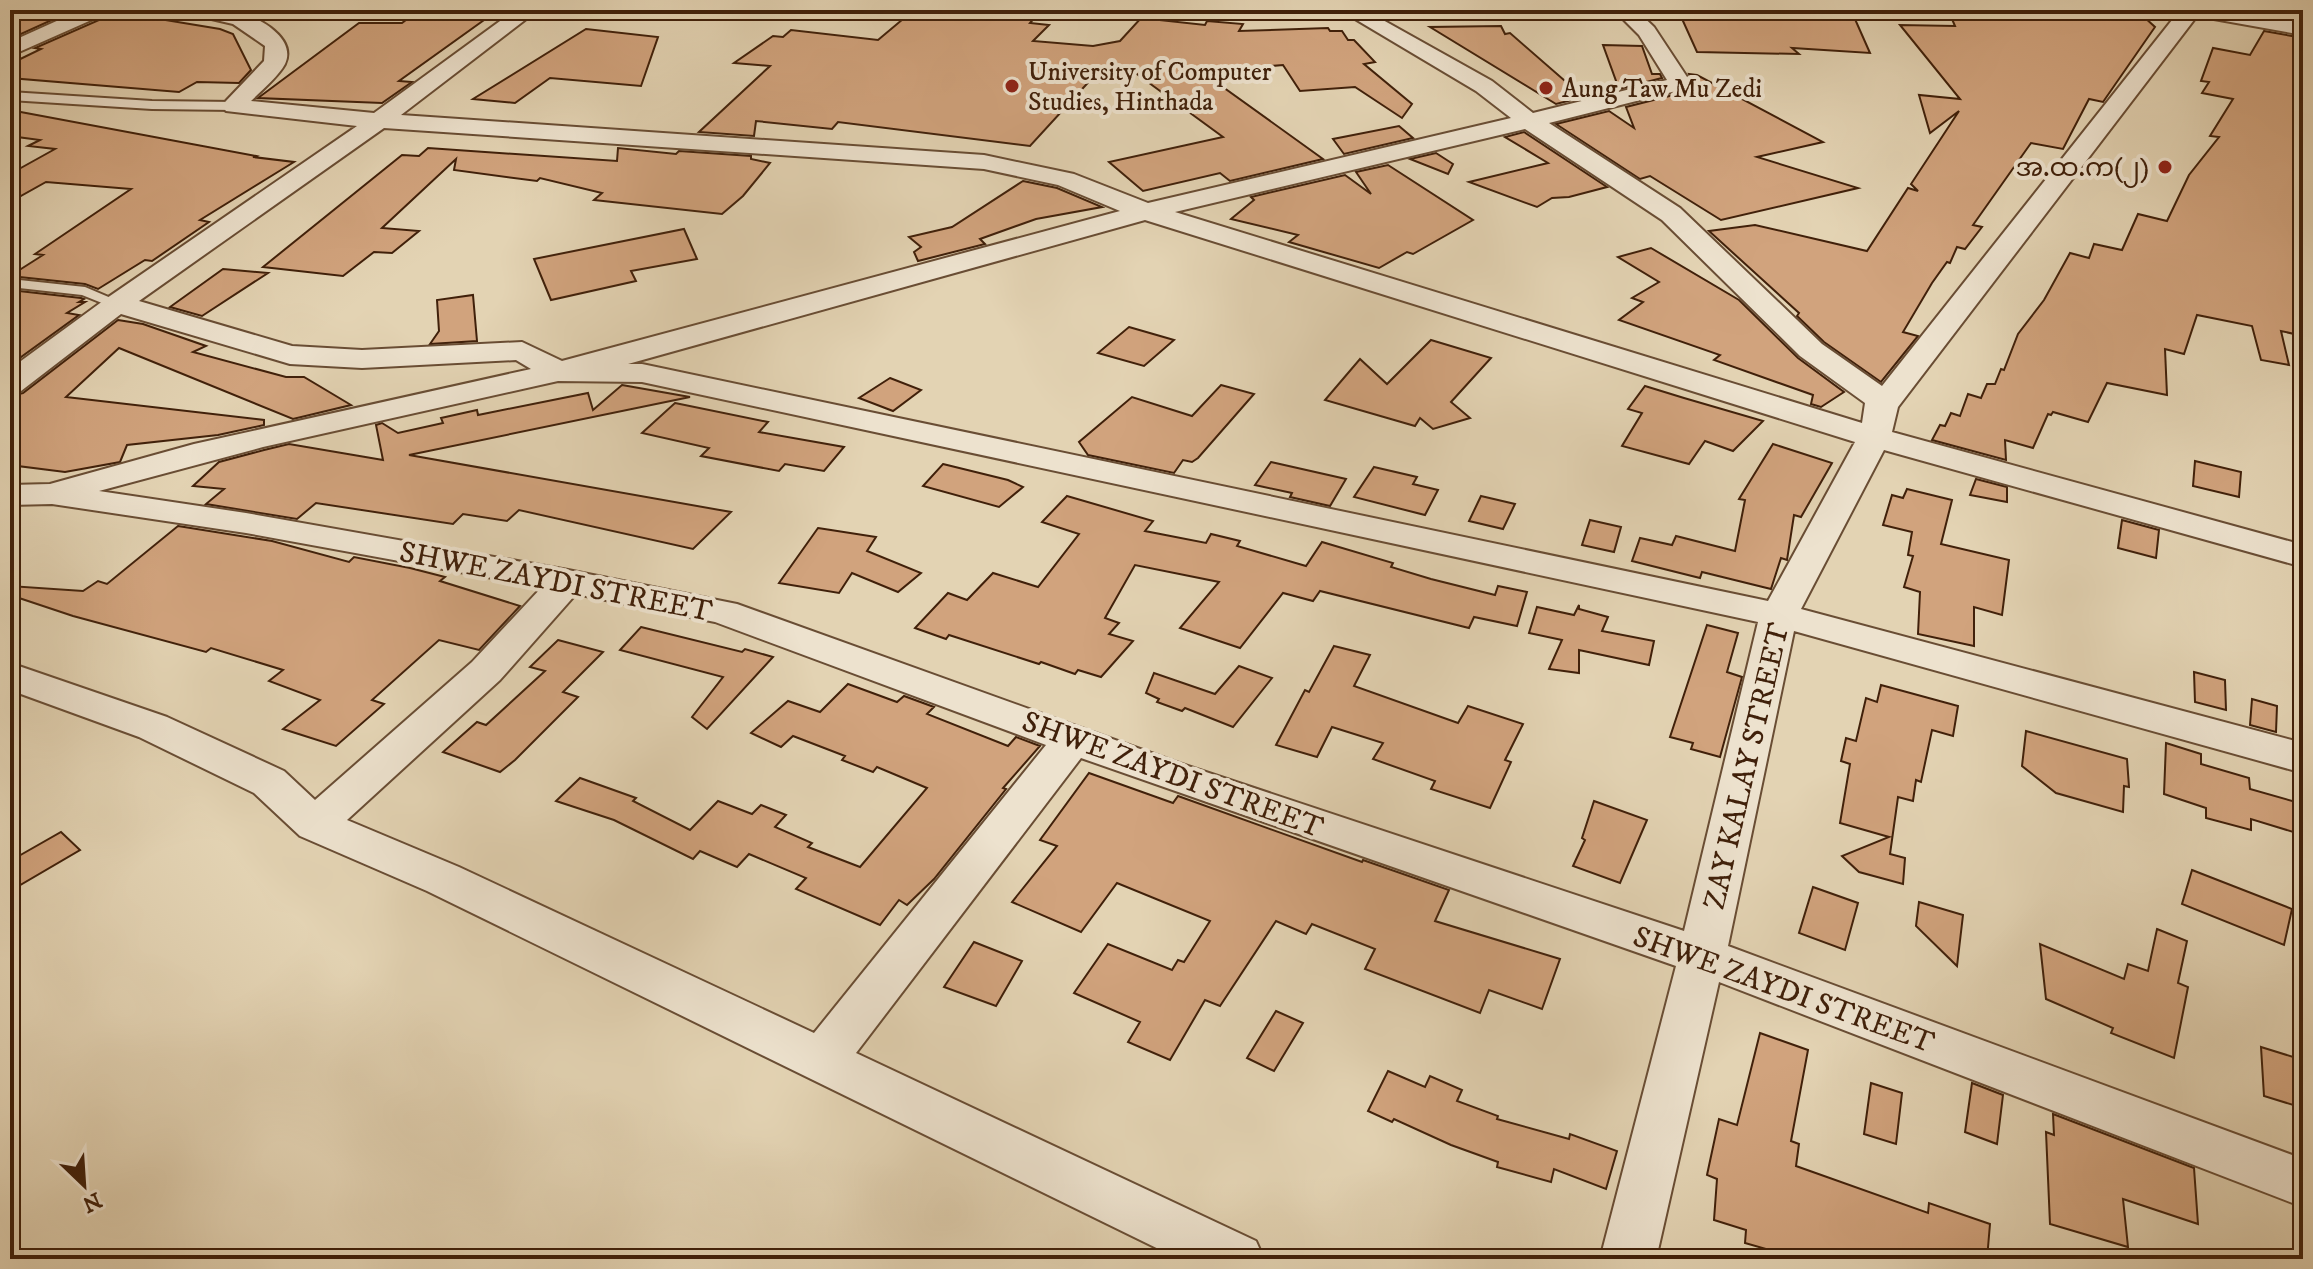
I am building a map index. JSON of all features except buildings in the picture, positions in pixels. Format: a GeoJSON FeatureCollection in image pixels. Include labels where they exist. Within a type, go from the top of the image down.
{"type":"FeatureCollection","features":[{"type":"Feature","properties":{"kind":"main road"},"geometry":{"type":"LineString","coordinates":[[1326,10],[1396,10]]}},
{"type":"Feature","properties":{"kind":"street"},"geometry":{"type":"LineString","coordinates":[[10,50],[98,10]]}},
{"type":"Feature","properties":{"kind":"street"},"geometry":{"type":"LineString","coordinates":[[197,10],[239,19],[264,31],[276,45],[275,62],[234,106]]}},
{"type":"Feature","properties":{"kind":"street"},"geometry":{"type":"LineString","coordinates":[[10,384],[117,304],[379,121],[528,10]]}},
{"type":"Feature","properties":{"kind":"street"},"geometry":{"type":"LineString","coordinates":[[1350,10],[1484,86],[1531,122],[1671,214],[1811,350],[1880,399],[1878,421]]}},
{"type":"Feature","properties":{"kind":"street"},"geometry":{"type":"LineString","coordinates":[[52,494],[153,462],[698,338],[1146,212],[1531,122],[1680,83],[1647,31],[1624,10]]}},
{"type":"Feature","properties":{"kind":"street","name":"ZAY KALAY STREET"},"geometry":{"type":"LineString","coordinates":[[1628,1259],[1702,956],[1779,615],[1878,421],[2191,10]]}},
{"type":"Feature","properties":{"kind":"street"},"geometry":{"type":"LineString","coordinates":[[2199,10],[2303,29]]}},
{"type":"Feature","properties":{"kind":"street"},"geometry":{"type":"LineString","coordinates":[[234,106],[379,121],[984,162],[1065,179],[1146,212],[1878,421],[2303,556]]}},
{"type":"Feature","properties":{"kind":"street"},"geometry":{"type":"LineString","coordinates":[[117,304],[290,355],[362,359],[522,351],[559,372],[642,373],[1779,615],[2303,758]]}},
{"type":"Feature","properties":{"kind":"street","name":"SHWE ZAYDI STREET"},"geometry":{"type":"LineString","coordinates":[[10,495],[52,494],[246,523],[724,612],[1403,856],[1702,956],[2303,1183]]}},
{"type":"Feature","properties":{"kind":"street"},"geometry":{"type":"LineString","coordinates":[[315,825],[486,671],[568,581]]}},
{"type":"Feature","properties":{"kind":"street"},"geometry":{"type":"LineString","coordinates":[[10,676],[153,727],[269,782],[315,825],[443,879],[1236,1259]]}},
{"type":"Feature","properties":{"kind":"street"},"geometry":{"type":"LineString","coordinates":[[822,1060],[1074,739]]}},
{"type":"Feature","properties":{"kind":"lane"},"geometry":{"type":"LineString","coordinates":[[10,96],[152,105],[234,106]]}},
{"type":"Feature","properties":{"kind":"lane"},"geometry":{"type":"LineString","coordinates":[[10,283],[85,291],[117,304]]}},
{"type":"Feature","properties":{"kind":"place","name":"University of Computer Studies, Hinthada"},"geometry":{"type":"Point","coordinates":[1012,86]}},
{"type":"Feature","properties":{"kind":"place","name":"Aung Taw Mu Zedi"},"geometry":{"type":"Point","coordinates":[1546,88]}},
{"type":"Feature","properties":{"kind":"place","name":"အ.ထ.က(၂)"},"geometry":{"type":"Point","coordinates":[2165,167]}}]}
